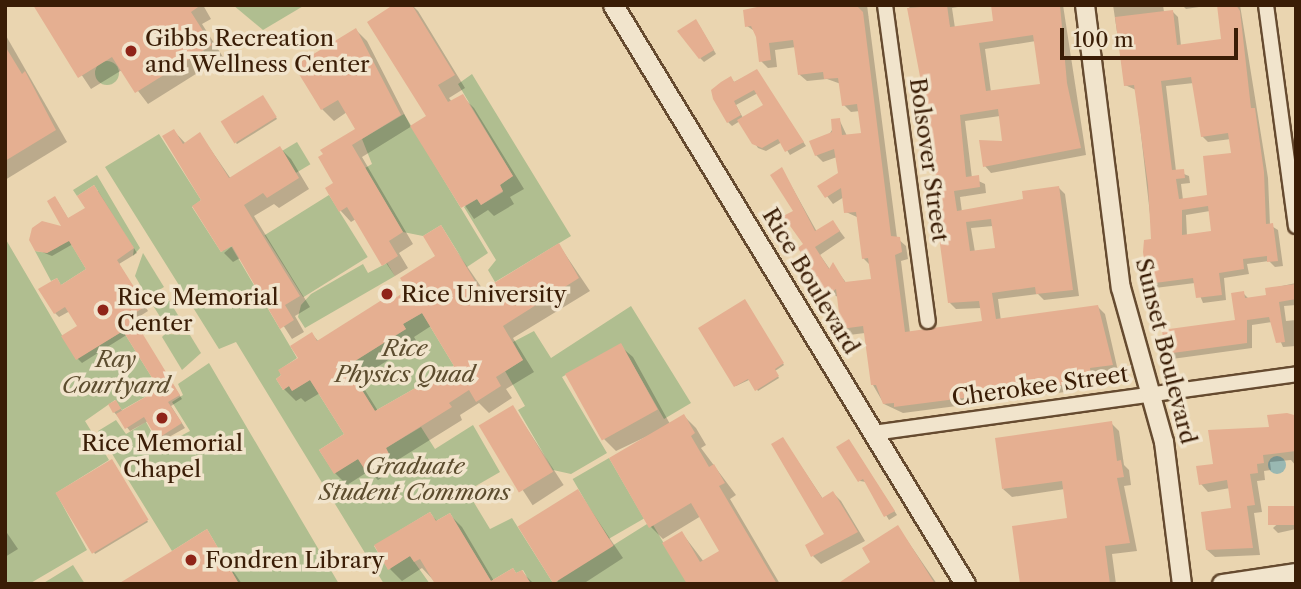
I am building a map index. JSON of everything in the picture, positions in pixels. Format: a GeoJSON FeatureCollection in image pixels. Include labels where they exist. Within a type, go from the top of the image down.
{"type":"FeatureCollection","features":[{"type":"Feature","properties":{"kind":"main road","name":"Rice Boulevard"},"geometry":{"type":"LineString","coordinates":[[613,5],[965,584]]}},
{"type":"Feature","properties":{"kind":"street","name":"Bolsover Street"},"geometry":{"type":"LineString","coordinates":[[885,5],[928,321]]}},
{"type":"Feature","properties":{"kind":"street","name":"Sunset Boulevard"},"geometry":{"type":"LineString","coordinates":[[1085,5],[1121,288],[1153,394],[1164,442],[1182,584]]}},
{"type":"Feature","properties":{"kind":"street"},"geometry":{"type":"LineString","coordinates":[[1266,5],[1296,226]]}},
{"type":"Feature","properties":{"kind":"street","name":"Cherokee Street"},"geometry":{"type":"LineString","coordinates":[[873,433],[1296,374]]}},
{"type":"Feature","properties":{"kind":"street"},"geometry":{"type":"LineString","coordinates":[[1222,584],[1296,573]]}},
{"type":"Feature","properties":{"kind":"green space"},"geometry":{"type":"Polygon","coordinates":[[[233,5],[305,5],[263,30],[233,5]]]}},
{"type":"Feature","properties":{"kind":"green space"},"geometry":{"type":"Polygon","coordinates":[[[107,61],[118,68],[119,73],[112,84],[107,85],[96,78],[95,73],[102,62],[107,61]]]}},
{"type":"Feature","properties":{"kind":"green space"},"geometry":{"type":"Polygon","coordinates":[[[472,74],[571,236],[495,282],[488,270],[496,260],[464,207],[477,199],[481,205],[503,192],[500,185],[513,176],[458,84],[472,74]]]}},
{"type":"Feature","properties":{"kind":"green space"},"geometry":{"type":"Polygon","coordinates":[[[404,114],[488,253],[467,267],[441,225],[423,236],[403,232],[365,168],[372,164],[362,139],[404,114]]]}},
{"type":"Feature","properties":{"kind":"green space","name":"Graduate Student Commons"},"geometry":{"type":"Polygon","coordinates":[[[159,134],[201,200],[192,207],[221,252],[231,246],[297,358],[279,370],[281,375],[276,379],[283,390],[289,386],[292,391],[310,380],[344,434],[319,450],[334,473],[358,459],[365,469],[389,454],[386,448],[421,427],[435,449],[473,425],[500,472],[467,491],[490,529],[512,518],[553,583],[647,524],[653,525],[688,584],[531,584],[523,570],[516,573],[513,568],[491,581],[450,513],[436,521],[430,512],[374,546],[388,569],[410,556],[430,584],[384,584],[236,342],[219,349],[105,167],[159,134]]]}},
{"type":"Feature","properties":{"kind":"green space"},"geometry":{"type":"Polygon","coordinates":[[[297,142],[310,164],[296,173],[282,151],[297,142]]]}},
{"type":"Feature","properties":{"kind":"green space"},"geometry":{"type":"Polygon","coordinates":[[[97,175],[140,248],[133,256],[134,248],[94,185],[77,196],[73,190],[97,175]]]}},
{"type":"Feature","properties":{"kind":"green space"},"geometry":{"type":"Polygon","coordinates":[[[329,195],[368,257],[303,297],[265,235],[329,195]]]}},
{"type":"Feature","properties":{"kind":"green space"},"geometry":{"type":"Polygon","coordinates":[[[64,232],[86,269],[61,285],[57,278],[51,281],[35,251],[47,253],[58,247],[64,232]]]}},
{"type":"Feature","properties":{"kind":"green space","name":"Ray Courtyard"},"geometry":{"type":"Polygon","coordinates":[[[5,238],[76,359],[123,331],[159,389],[122,410],[115,400],[85,421],[109,460],[56,493],[87,550],[29,584],[5,584],[5,238]]]}},
{"type":"Feature","properties":{"kind":"green space"},"geometry":{"type":"Polygon","coordinates":[[[143,253],[164,287],[147,297],[135,276],[143,253]]]}},
{"type":"Feature","properties":{"kind":"green space"},"geometry":{"type":"Polygon","coordinates":[[[387,263],[395,276],[305,328],[298,317],[301,305],[311,294],[363,264],[368,273],[387,263]]]}},
{"type":"Feature","properties":{"kind":"green space"},"geometry":{"type":"Polygon","coordinates":[[[167,297],[184,325],[164,323],[152,304],[167,297]]]}},
{"type":"Feature","properties":{"kind":"green space"},"geometry":{"type":"Polygon","coordinates":[[[631,306],[691,403],[664,419],[621,344],[562,377],[607,453],[571,474],[553,470],[518,410],[525,406],[505,371],[523,360],[513,342],[534,331],[551,358],[631,306]]]}},
{"type":"Feature","properties":{"kind":"green space","name":"Rice Physics Quad"},"geometry":{"type":"Polygon","coordinates":[[[422,313],[454,366],[375,411],[347,366],[406,329],[403,324],[422,313]]]}},
{"type":"Feature","properties":{"kind":"green space"},"geometry":{"type":"Polygon","coordinates":[[[165,334],[190,335],[201,353],[182,370],[162,337],[165,334]]]}},
{"type":"Feature","properties":{"kind":"green space"},"geometry":{"type":"Polygon","coordinates":[[[209,363],[339,584],[239,584],[207,529],[172,551],[98,431],[116,420],[126,434],[146,422],[160,447],[190,431],[172,402],[183,395],[178,384],[209,363]]]}},
{"type":"Feature","properties":{"kind":"green space"},"geometry":{"type":"Polygon","coordinates":[[[609,458],[644,519],[608,540],[573,479],[609,458]]]}},
{"type":"Feature","properties":{"kind":"green space"},"geometry":{"type":"Polygon","coordinates":[[[73,565],[85,584],[42,584],[73,565]]]}},
{"type":"Feature","properties":{"kind":"water"},"geometry":{"type":"Polygon","coordinates":[[[1277,456],[1283,459],[1286,465],[1283,471],[1277,474],[1271,471],[1268,465],[1271,459],[1277,456]]]}},
{"type":"Feature","properties":{"kind":"building","name":"Gibbs Recreation and Wellness Center"},"geometry":{"type":"Polygon","coordinates":[[[33,5],[201,5],[191,12],[212,45],[135,93],[112,57],[78,78],[33,5]]]}},
{"type":"Feature","properties":{"kind":"building"},"geometry":{"type":"Polygon","coordinates":[[[393,5],[412,5],[455,75],[438,85],[448,102],[463,94],[513,176],[500,185],[503,191],[481,205],[477,199],[461,208],[410,126],[426,116],[367,22],[393,5]]]}},
{"type":"Feature","properties":{"kind":"building"},"geometry":{"type":"Polygon","coordinates":[[[766,5],[856,5],[863,12],[891,236],[900,237],[902,252],[895,255],[905,332],[982,321],[979,301],[948,303],[939,237],[934,146],[927,113],[921,114],[918,87],[922,87],[907,8],[947,5],[950,27],[993,21],[991,5],[1060,5],[1067,83],[1081,148],[983,167],[979,140],[1002,141],[998,109],[960,115],[966,177],[979,175],[980,187],[954,191],[957,211],[1023,199],[1022,191],[1059,186],[1073,290],[1036,294],[1035,287],[992,293],[996,319],[1098,305],[1113,365],[1090,368],[1092,379],[1058,386],[894,407],[894,403],[883,404],[876,385],[871,385],[863,326],[841,329],[836,289],[829,294],[824,290],[798,248],[803,244],[783,216],[793,211],[770,175],[782,167],[815,231],[833,220],[840,231],[815,247],[829,269],[833,262],[845,282],[871,279],[868,258],[862,259],[856,212],[844,213],[841,188],[825,198],[817,186],[838,173],[834,149],[815,156],[809,141],[832,132],[831,119],[840,118],[842,135],[861,133],[857,104],[842,106],[838,78],[824,79],[823,72],[798,75],[793,40],[769,43],[771,60],[759,62],[756,37],[751,26],[745,27],[743,10],[766,5]],[[1033,35],[979,43],[986,91],[1040,84],[1033,35]],[[991,219],[966,222],[970,251],[995,248],[991,219]]]}},
{"type":"Feature","properties":{"kind":"building"},"geometry":{"type":"Polygon","coordinates":[[[1217,5],[1236,5],[1240,11],[1251,108],[1255,108],[1264,172],[1266,224],[1273,223],[1278,261],[1267,262],[1267,256],[1243,259],[1244,269],[1219,273],[1222,295],[1196,298],[1193,278],[1147,284],[1143,252],[1144,240],[1151,239],[1148,185],[1134,85],[1124,86],[1115,17],[1173,10],[1177,45],[1221,39],[1217,5]],[[1191,77],[1161,81],[1172,170],[1184,169],[1185,178],[1176,179],[1179,199],[1207,195],[1203,156],[1231,153],[1228,133],[1201,137],[1191,77]],[[1208,206],[1182,210],[1182,235],[1211,231],[1208,206]]]}},
{"type":"Feature","properties":{"kind":"building"},"geometry":{"type":"Polygon","coordinates":[[[696,19],[714,50],[699,59],[677,31],[696,19]]]}},
{"type":"Feature","properties":{"kind":"building"},"geometry":{"type":"Polygon","coordinates":[[[356,28],[401,115],[352,145],[403,232],[389,241],[398,256],[382,266],[347,207],[339,212],[325,188],[333,183],[318,157],[323,154],[320,150],[355,129],[338,100],[321,110],[294,66],[356,28]]]}},
{"type":"Feature","properties":{"kind":"building"},"geometry":{"type":"Polygon","coordinates":[[[5,46],[22,74],[25,71],[56,130],[5,161],[5,46]]]}},
{"type":"Feature","properties":{"kind":"building"},"geometry":{"type":"Polygon","coordinates":[[[757,69],[804,142],[785,152],[778,139],[762,148],[752,144],[737,120],[763,105],[754,90],[734,101],[741,115],[727,123],[713,99],[711,90],[721,82],[731,76],[734,82],[757,69]]]}},
{"type":"Feature","properties":{"kind":"building"},"geometry":{"type":"Polygon","coordinates":[[[263,95],[277,117],[234,144],[221,121],[263,95]]]}},
{"type":"Feature","properties":{"kind":"building"},"geometry":{"type":"Polygon","coordinates":[[[174,129],[183,144],[200,132],[229,178],[280,146],[299,178],[267,198],[263,193],[244,205],[300,296],[285,305],[294,320],[280,329],[232,246],[221,252],[192,206],[201,200],[162,136],[174,129]]]}},
{"type":"Feature","properties":{"kind":"building","name":"Rice Memorial Center"},"geometry":{"type":"Polygon","coordinates":[[[94,185],[134,248],[117,260],[146,306],[135,313],[140,321],[136,323],[180,395],[168,402],[182,423],[157,439],[144,417],[125,429],[116,414],[159,389],[123,331],[76,360],[61,336],[77,326],[65,307],[54,314],[38,289],[57,278],[61,285],[86,269],[69,241],[47,253],[35,251],[29,240],[32,228],[42,221],[61,226],[47,201],[55,196],[68,218],[85,208],[77,196],[94,185]]]}},
{"type":"Feature","properties":{"kind":"building"},"geometry":{"type":"Polygon","coordinates":[[[441,225],[481,291],[559,243],[579,278],[503,326],[523,360],[496,377],[501,386],[476,402],[469,390],[449,403],[452,407],[386,448],[389,454],[365,470],[358,459],[334,474],[319,450],[344,434],[310,380],[292,391],[289,386],[283,390],[276,379],[281,375],[278,370],[298,358],[290,346],[312,332],[317,341],[385,298],[388,303],[407,290],[400,278],[435,256],[423,236],[441,225]],[[422,313],[403,324],[406,329],[347,366],[375,411],[454,366],[422,313]]]}},
{"type":"Feature","properties":{"kind":"building"},"geometry":{"type":"Polygon","coordinates":[[[1296,284],[1296,299],[1279,302],[1285,342],[1276,343],[1269,317],[1247,320],[1247,343],[1165,354],[1162,330],[1235,320],[1231,293],[1244,291],[1245,298],[1266,295],[1265,288],[1296,284]]]}},
{"type":"Feature","properties":{"kind":"building"},"geometry":{"type":"Polygon","coordinates":[[[745,299],[784,363],[775,369],[779,376],[755,391],[748,379],[734,387],[698,328],[745,299]]]}},
{"type":"Feature","properties":{"kind":"building"},"geometry":{"type":"Polygon","coordinates":[[[621,343],[658,409],[602,440],[565,374],[621,343]]]}},
{"type":"Feature","properties":{"kind":"building"},"geometry":{"type":"Polygon","coordinates":[[[116,400],[121,409],[113,413],[108,404],[116,400]]]}},
{"type":"Feature","properties":{"kind":"building"},"geometry":{"type":"Polygon","coordinates":[[[513,405],[553,472],[519,492],[479,426],[513,405]]]}},
{"type":"Feature","properties":{"kind":"building"},"geometry":{"type":"Polygon","coordinates":[[[684,414],[695,433],[691,436],[709,467],[714,464],[725,483],[719,486],[777,584],[687,584],[662,543],[682,531],[700,562],[719,551],[691,503],[649,528],[609,458],[684,414]]]}},
{"type":"Feature","properties":{"kind":"building"},"geometry":{"type":"Polygon","coordinates":[[[1267,415],[1294,415],[1296,451],[1263,455],[1264,463],[1257,464],[1258,473],[1250,474],[1255,505],[1247,506],[1253,548],[1206,550],[1201,512],[1231,508],[1227,480],[1199,485],[1196,466],[1213,464],[1208,430],[1269,427],[1267,415]]]}},
{"type":"Feature","properties":{"kind":"building"},"geometry":{"type":"Polygon","coordinates":[[[1112,421],[1117,461],[1121,460],[1124,477],[1117,478],[1130,543],[1105,546],[1110,584],[1020,584],[1012,526],[1067,518],[1062,481],[1002,489],[995,438],[1112,421]]]}},
{"type":"Feature","properties":{"kind":"building"},"geometry":{"type":"Polygon","coordinates":[[[783,437],[822,498],[833,491],[858,532],[811,557],[805,545],[824,534],[771,444],[783,437]]]}},
{"type":"Feature","properties":{"kind":"building"},"geometry":{"type":"Polygon","coordinates":[[[849,439],[895,511],[884,517],[863,479],[858,482],[836,447],[849,439]]]}},
{"type":"Feature","properties":{"kind":"building"},"geometry":{"type":"Polygon","coordinates":[[[112,459],[149,520],[92,554],[55,493],[112,459]]]}},
{"type":"Feature","properties":{"kind":"building"},"geometry":{"type":"Polygon","coordinates":[[[578,489],[614,546],[553,583],[518,527],[578,489]]]}},
{"type":"Feature","properties":{"kind":"building"},"geometry":{"type":"Polygon","coordinates":[[[1268,506],[1296,506],[1296,525],[1268,525],[1268,506]]]}},
{"type":"Feature","properties":{"kind":"building"},"geometry":{"type":"Polygon","coordinates":[[[430,512],[436,521],[450,513],[491,581],[513,568],[516,573],[522,570],[531,584],[435,584],[420,559],[414,562],[410,556],[388,570],[374,545],[430,512]]]}},
{"type":"Feature","properties":{"kind":"building"},"geometry":{"type":"Polygon","coordinates":[[[898,525],[935,584],[837,584],[870,562],[862,548],[898,525]]]}},
{"type":"Feature","properties":{"kind":"building","name":"Fondren Library"},"geometry":{"type":"Polygon","coordinates":[[[207,529],[239,584],[118,584],[172,551],[207,529]]]}},
{"type":"Feature","properties":{"kind":"place","name":"Gibbs Recreation and Wellness Center"},"geometry":{"type":"Point","coordinates":[131,51]}},
{"type":"Feature","properties":{"kind":"place","name":"Rice University"},"geometry":{"type":"Point","coordinates":[387,294]}},
{"type":"Feature","properties":{"kind":"place","name":"Rice Memorial Center"},"geometry":{"type":"Point","coordinates":[103,310]}},
{"type":"Feature","properties":{"kind":"place","name":"Rice Memorial Chapel"},"geometry":{"type":"Point","coordinates":[162,418]}},
{"type":"Feature","properties":{"kind":"place","name":"Fondren Library"},"geometry":{"type":"Point","coordinates":[191,560]}}]}
